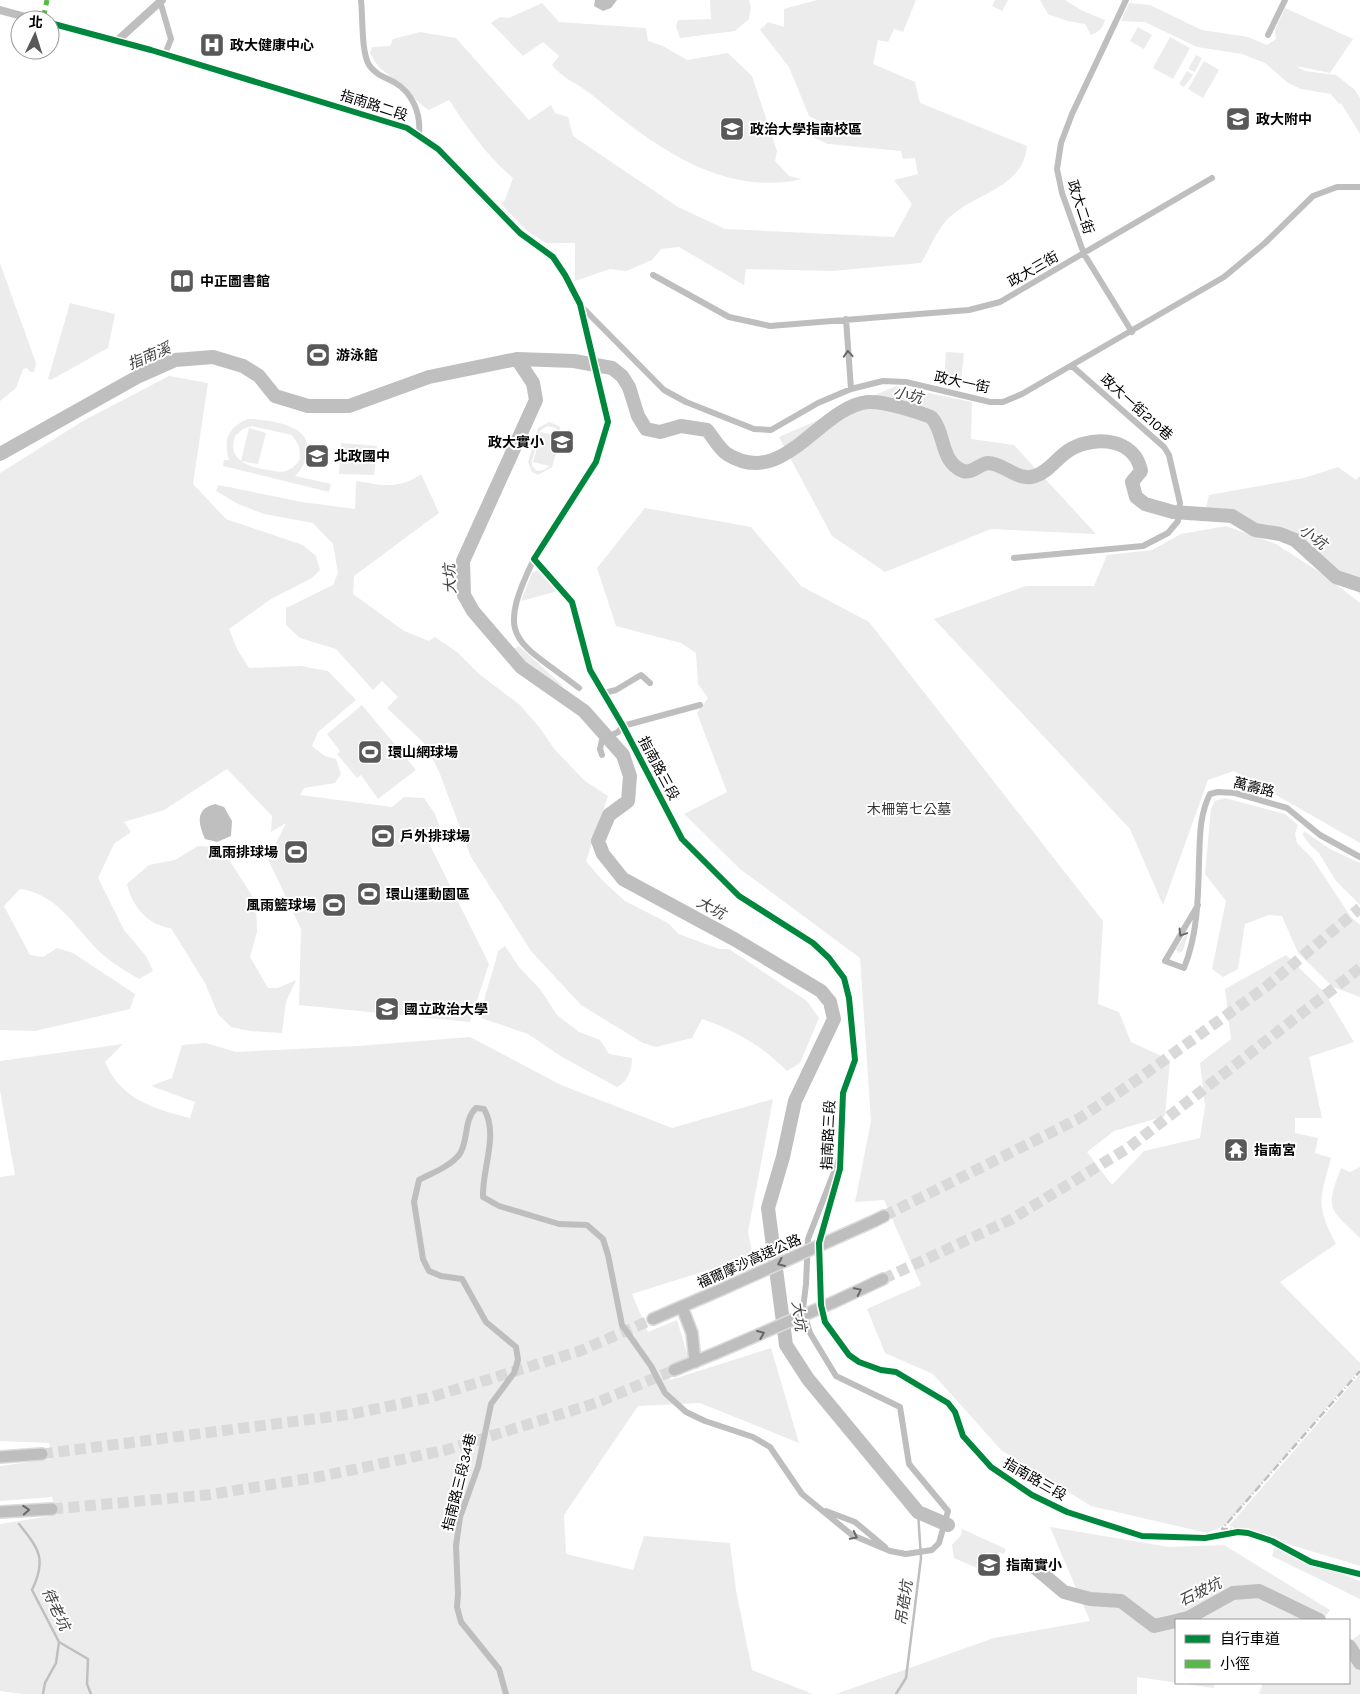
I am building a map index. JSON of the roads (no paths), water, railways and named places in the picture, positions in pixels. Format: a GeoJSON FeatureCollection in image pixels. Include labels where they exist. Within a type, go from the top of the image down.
{"type":"FeatureCollection","features":[{"type":"Feature","properties":{"kind":"highway","name":"福爾摩沙高速公路"},"geometry":{"type":"LineString","coordinates":[[653,1319],[879,1219]]}},
{"type":"Feature","properties":{"kind":"highway"},"geometry":{"type":"LineString","coordinates":[[674,1370],[883,1280]]}},
{"type":"Feature","properties":{"kind":"highway"},"geometry":{"type":"LineString","coordinates":[[682,1307],[692,1334],[695,1362]]}},
{"type":"Feature","properties":{"kind":"highway"},"geometry":{"type":"LineString","coordinates":[[0,1457],[42,1454]]}},
{"type":"Feature","properties":{"kind":"highway"},"geometry":{"type":"LineString","coordinates":[[0,1512],[52,1509]]}},
{"type":"Feature","properties":{"kind":"street"},"geometry":{"type":"LineString","coordinates":[[362,0],[366,58],[372,70],[397,84],[416,107],[420,118],[418,134]]}},
{"type":"Feature","properties":{"kind":"street","name":"政大二街"},"geometry":{"type":"LineString","coordinates":[[1126,0],[1072,114],[1058,155],[1057,169],[1062,193],[1084,254],[1132,332]]}},
{"type":"Feature","properties":{"kind":"street"},"geometry":{"type":"LineString","coordinates":[[1268,35],[1285,0]]}},
{"type":"Feature","properties":{"kind":"street"},"geometry":{"type":"LineString","coordinates":[[118,40],[161,1],[171,39],[165,54]]}},
{"type":"Feature","properties":{"kind":"street","name":"指南路二段"},"geometry":{"type":"LineString","coordinates":[[60,26],[165,54],[366,115],[418,134],[448,158],[520,233],[553,257],[566,275],[580,304],[608,422],[600,453],[534,559]]}},
{"type":"Feature","properties":{"kind":"street","name":"政大三街"},"geometry":{"type":"LineString","coordinates":[[653,275],[711,308],[748,323],[770,326],[982,307],[1000,302],[1212,178]]}},
{"type":"Feature","properties":{"kind":"street","name":"政大一街"},"geometry":{"type":"LineString","coordinates":[[580,304],[664,390],[686,402],[754,429],[771,430],[818,403],[851,389],[893,380],[975,399],[1002,402],[1022,394],[1072,366],[1224,277],[1265,243],[1313,196],[1337,187],[1360,187]]}},
{"type":"Feature","properties":{"kind":"street"},"geometry":{"type":"LineString","coordinates":[[846,320],[851,389]]}},
{"type":"Feature","properties":{"kind":"street","name":"政大一街210巷"},"geometry":{"type":"LineString","coordinates":[[1014,558],[1143,546],[1168,533],[1179,518],[1180,503],[1169,455],[1164,447],[1072,366]]}},
{"type":"Feature","properties":{"kind":"street"},"geometry":{"type":"LineString","coordinates":[[534,559],[517,597],[512,620],[514,630],[523,644],[579,688]]}},
{"type":"Feature","properties":{"kind":"street","name":"指南路三段"},"geometry":{"type":"LineString","coordinates":[[534,559],[572,602],[586,657],[621,729],[682,839],[739,896],[813,943],[829,958],[844,978],[850,998],[855,1060],[843,1094],[841,1154],[836,1186],[819,1243],[821,1305],[829,1329],[849,1355],[859,1362],[881,1370],[896,1372],[948,1403],[955,1412],[963,1436],[991,1467],[1032,1495],[1067,1512],[1142,1536],[1204,1538],[1238,1532],[1248,1533],[1272,1541],[1311,1562],[1360,1574]]}},
{"type":"Feature","properties":{"kind":"street"},"geometry":{"type":"LineString","coordinates":[[604,693],[616,690],[641,675],[650,683]]}},
{"type":"Feature","properties":{"kind":"street"},"geometry":{"type":"LineString","coordinates":[[602,755],[600,749],[602,740],[621,729],[700,706]]}},
{"type":"Feature","properties":{"kind":"street","name":"萬壽路"},"geometry":{"type":"LineString","coordinates":[[1198,905],[1165,961],[1184,968],[1195,934],[1198,905],[1201,813],[1210,794],[1218,792],[1235,793],[1287,808],[1320,835],[1360,856]]}},
{"type":"Feature","properties":{"kind":"street","name":"指南路三段34巷"},"geometry":{"type":"LineString","coordinates":[[506,1694],[499,1669],[461,1622],[456,1607],[458,1594],[456,1546],[460,1517],[478,1467],[491,1404],[514,1373],[518,1360],[516,1347],[486,1322],[462,1278],[441,1276],[429,1271],[423,1259],[414,1202],[419,1180],[451,1162],[460,1154],[470,1113],[476,1108],[484,1109],[489,1118],[490,1144],[483,1184],[483,1197],[499,1206],[558,1224],[588,1225],[603,1239],[622,1325],[651,1366],[665,1393],[686,1412],[705,1421],[753,1437],[770,1448],[802,1494],[852,1535],[890,1551],[906,1554],[928,1551],[938,1543],[942,1534],[947,1508],[909,1464],[900,1407],[836,1376],[810,1333],[803,1309],[808,1239],[841,1154]]}},
{"type":"Feature","properties":{"kind":"street","name":"指南路三段34巷"},"geometry":{"type":"LineString","coordinates":[[825,1511],[855,1522],[890,1551]]}},
{"type":"Feature","properties":{"kind":"waterway","name":"小坑"},"geometry":{"type":"LineString","coordinates":[[0,454],[139,376],[175,360],[213,357],[243,366],[259,376],[275,396],[308,406],[349,406],[429,377],[517,359],[574,361],[612,368],[622,376],[629,387],[638,416],[646,429],[660,432],[681,426],[707,430],[724,452],[747,462],[766,462],[784,455],[833,417],[850,407],[868,402],[909,409],[931,417],[936,423],[950,460],[955,466],[966,472],[988,463],[1000,466],[1022,477],[1035,476],[1045,471],[1071,449],[1092,442],[1114,443],[1123,446],[1137,460],[1141,471],[1132,482],[1136,497],[1145,504],[1173,512],[1232,516],[1255,530],[1280,534],[1295,540],[1336,577],[1360,585]]}},
{"type":"Feature","properties":{"kind":"waterway","name":"大坑"},"geometry":{"type":"LineString","coordinates":[[517,359],[533,383],[536,400],[463,561],[464,595],[473,611],[521,667],[584,711],[623,755],[630,776],[628,801],[609,815],[598,841],[603,854],[623,879],[734,939],[821,991],[830,1002],[834,1019],[795,1101],[783,1157],[768,1208],[786,1345],[808,1379],[918,1512],[948,1525]]}},
{"type":"Feature","properties":{"kind":"waterway","name":"吊硞坑"},"geometry":{"type":"LineString","coordinates":[[896,1694],[906,1678],[921,1558],[918,1512]]}},
{"type":"Feature","properties":{"kind":"waterway","name":"待老坑"},"geometry":{"type":"LineString","coordinates":[[19,1524],[32,1540],[39,1555],[39,1570],[32,1590],[59,1642],[88,1659],[87,1684],[91,1694]]}},
{"type":"Feature","properties":{"kind":"waterway","name":"石坡坑"},"geometry":{"type":"LineString","coordinates":[[1032,1565],[1064,1592],[1090,1599],[1121,1601],[1154,1626],[1175,1621]]}},
{"type":"Feature","properties":{"kind":"waterway","name":"石坡坑"},"geometry":{"type":"LineString","coordinates":[[1184,1619],[1233,1593],[1259,1591],[1317,1619]]}},
{"type":"Feature","properties":{"kind":"waterway"},"geometry":{"type":"LineString","coordinates":[[43,1694],[45,1683],[56,1663],[59,1642]]}},
{"type":"Feature","properties":{"kind":"waterway","name":"石坡坑"},"geometry":{"type":"LineString","coordinates":[[1350,1648],[1360,1663]]}},
{"type":"Feature","properties":{"kind":"tunnel"},"geometry":{"type":"LineString","coordinates":[[884,1216],[1078,1119],[1131,1084],[1267,986],[1360,908]]}},
{"type":"Feature","properties":{"kind":"tunnel"},"geometry":{"type":"LineString","coordinates":[[883,1279],[1010,1220],[1128,1148],[1360,968]]}},
{"type":"Feature","properties":{"kind":"tunnel"},"geometry":{"type":"LineString","coordinates":[[42,1454],[352,1414],[428,1398],[580,1351],[653,1319]]}},
{"type":"Feature","properties":{"kind":"tunnel"},"geometry":{"type":"LineString","coordinates":[[52,1509],[207,1495],[318,1477],[446,1450],[596,1403],[674,1370]]}},
{"type":"Feature","properties":{"kind":"railway"},"geometry":{"type":"LineString","coordinates":[[1242,1529],[1222,1529],[1360,1371]]}},
{"type":"Feature","properties":{"kind":"place","name":"政大健康中心"},"geometry":{"type":"Point","coordinates":[212,45]}},
{"type":"Feature","properties":{"kind":"place","name":"政大附中"},"geometry":{"type":"Point","coordinates":[1238,119]}},
{"type":"Feature","properties":{"kind":"place","name":"政治大學指南校區"},"geometry":{"type":"Point","coordinates":[732,129]}},
{"type":"Feature","properties":{"kind":"place","name":"中正圖書館"},"geometry":{"type":"Point","coordinates":[182,281]}},
{"type":"Feature","properties":{"kind":"place","name":"游泳館"},"geometry":{"type":"Point","coordinates":[318,355]}},
{"type":"Feature","properties":{"kind":"place","name":"政大實小"},"geometry":{"type":"Point","coordinates":[562,442]}},
{"type":"Feature","properties":{"kind":"place","name":"北政國中"},"geometry":{"type":"Point","coordinates":[317,456]}},
{"type":"Feature","properties":{"kind":"place","name":"環山網球場"},"geometry":{"type":"Point","coordinates":[370,752]}},
{"type":"Feature","properties":{"kind":"place","name":"戶外排球場"},"geometry":{"type":"Point","coordinates":[383,836]}},
{"type":"Feature","properties":{"kind":"place","name":"風雨排球場"},"geometry":{"type":"Point","coordinates":[296,852]}},
{"type":"Feature","properties":{"kind":"place","name":"環山運動園區"},"geometry":{"type":"Point","coordinates":[369,894]}},
{"type":"Feature","properties":{"kind":"place","name":"風雨籃球場"},"geometry":{"type":"Point","coordinates":[334,905]}},
{"type":"Feature","properties":{"kind":"place","name":"國立政治大學"},"geometry":{"type":"Point","coordinates":[387,1009]}},
{"type":"Feature","properties":{"kind":"place","name":"指南宮"},"geometry":{"type":"Point","coordinates":[1236,1150]}},
{"type":"Feature","properties":{"kind":"place","name":"指南實小"},"geometry":{"type":"Point","coordinates":[989,1565]}},
{"type":"Feature","properties":{"kind":"water label","name":"指南溪"},"geometry":{"type":"Point","coordinates":[149,356]}},
{"type":"Feature","properties":{"kind":"park label","name":"木柵第七公墓"},"geometry":{"type":"Point","coordinates":[909,809]}}]}
